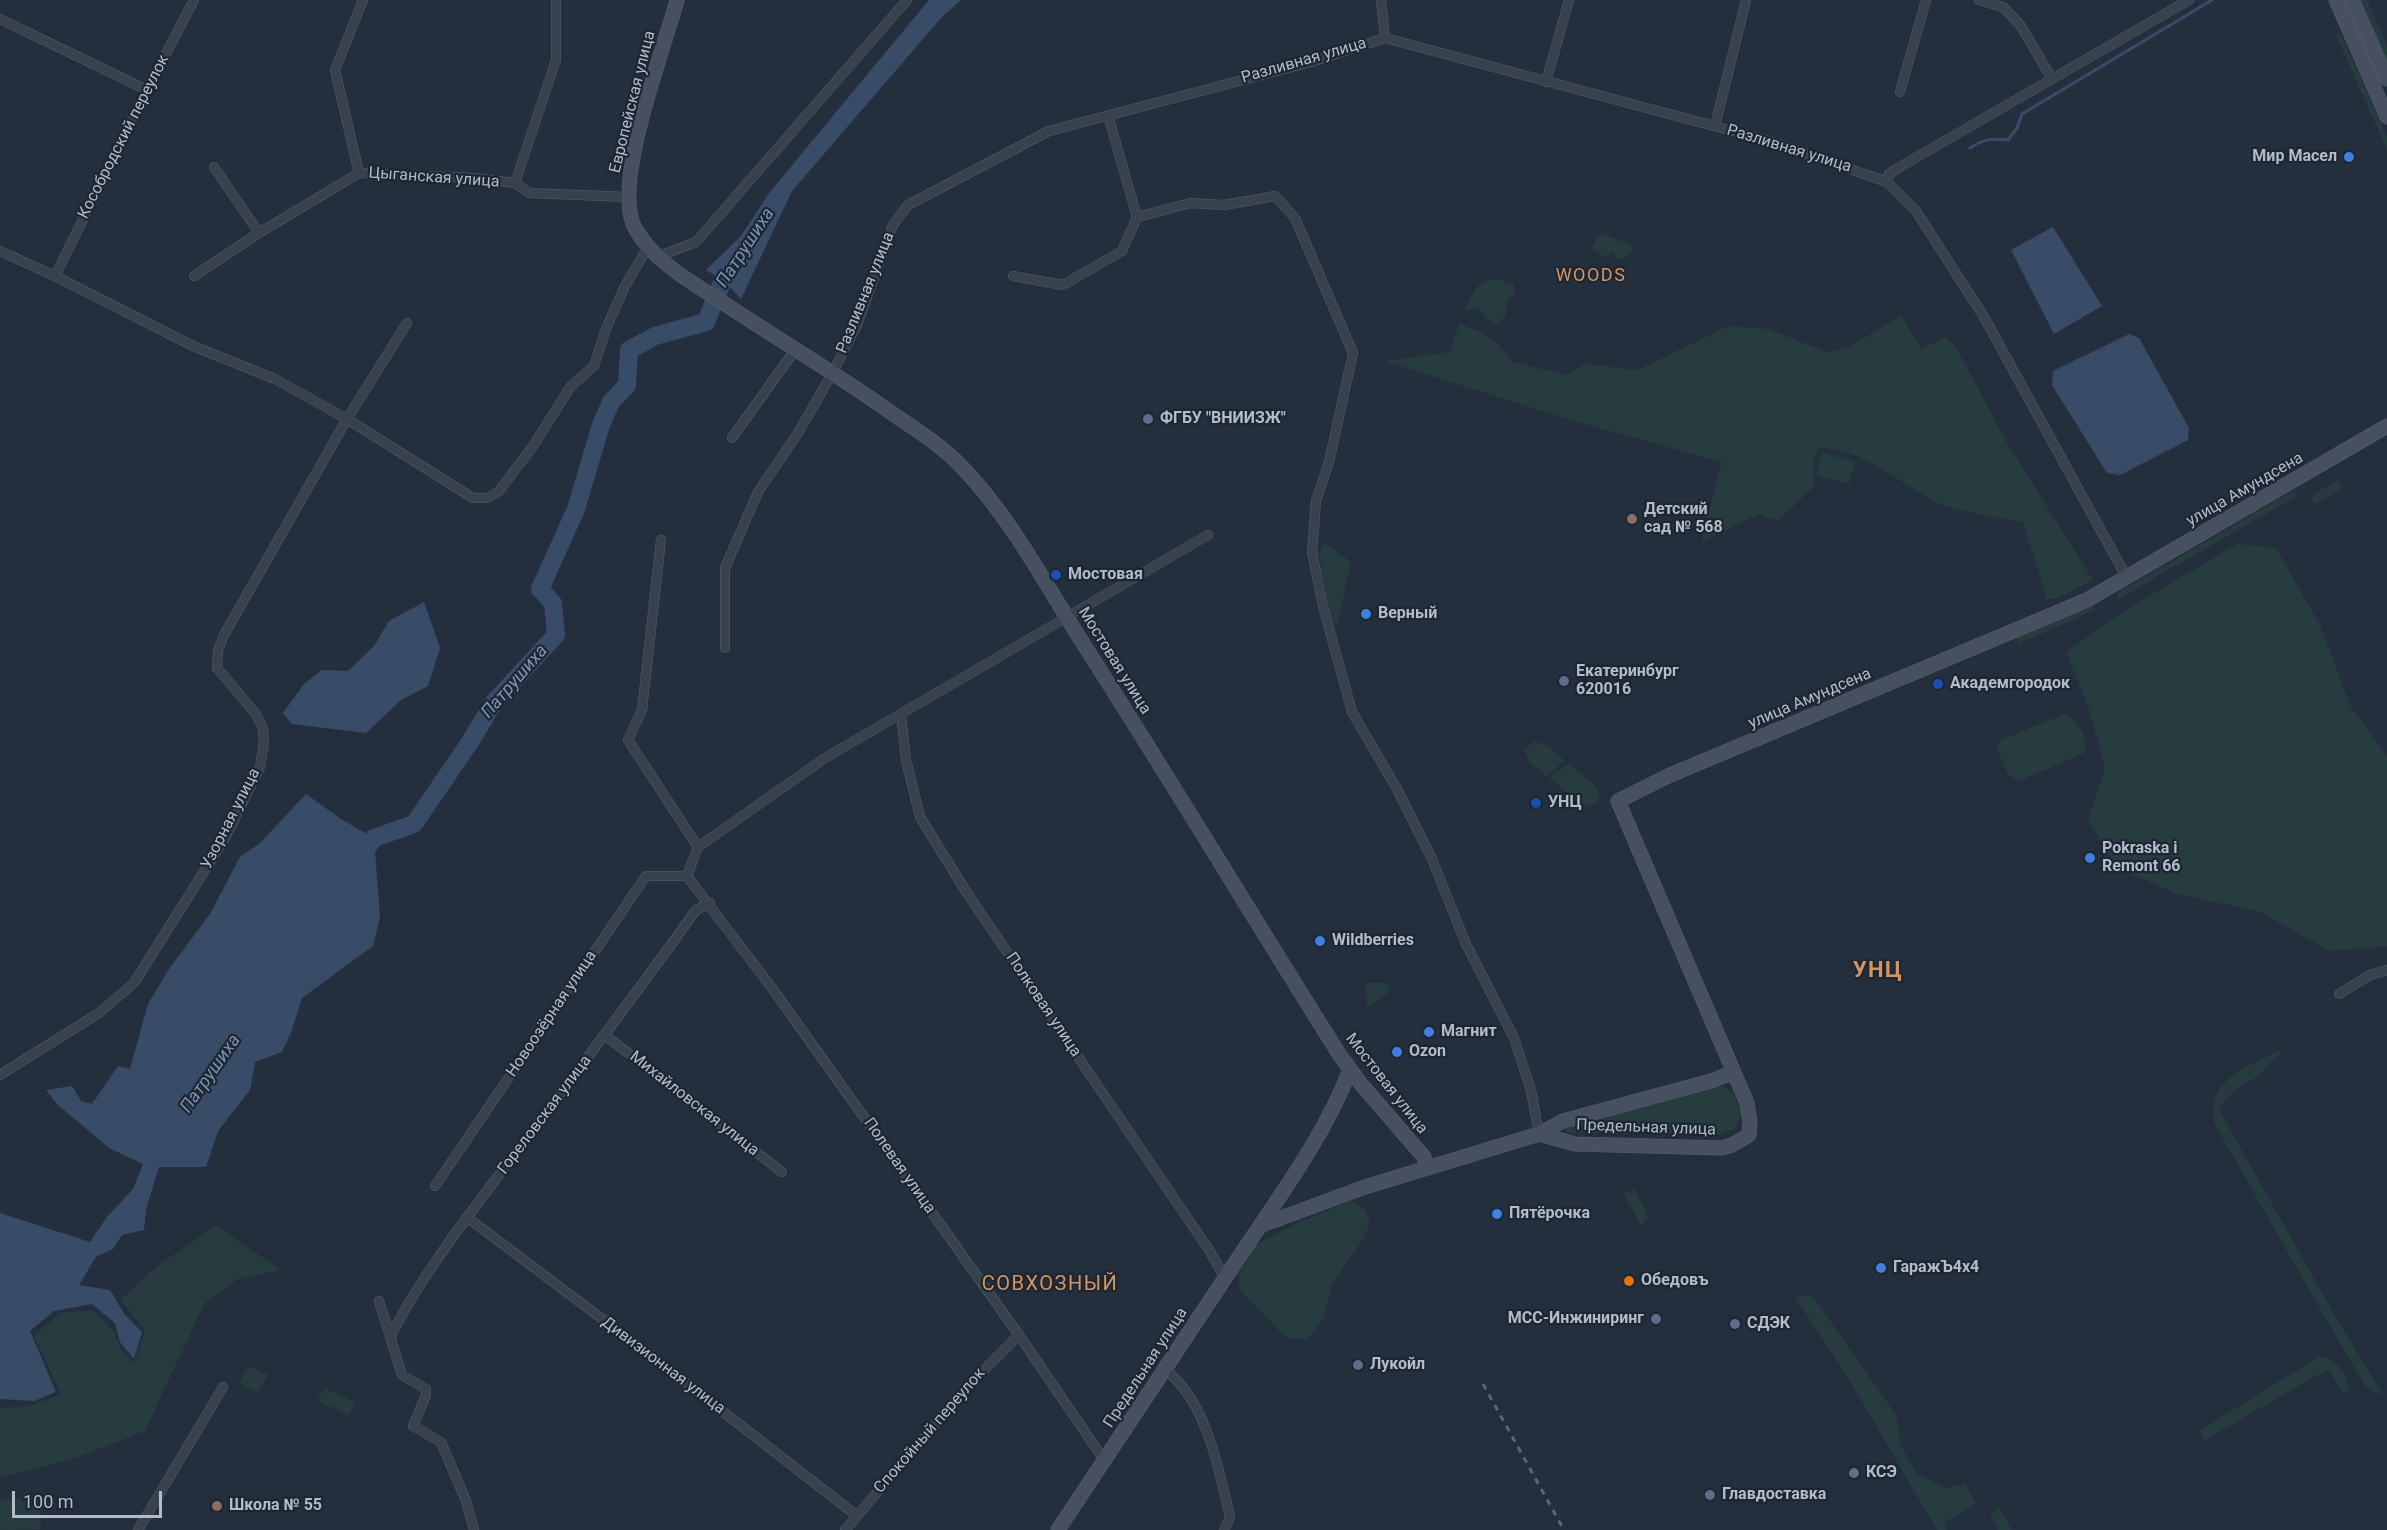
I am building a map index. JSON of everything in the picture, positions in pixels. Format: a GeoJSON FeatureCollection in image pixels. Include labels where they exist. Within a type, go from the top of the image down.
{"type":"FeatureCollection","features":[{"type":"Feature","properties":{"kind":"street","name":"Кособродский переулок"},"geometry":{"type":"LineString","coordinates":[[55,276],[147,90],[195,0]]}},
{"type":"Feature","properties":{"kind":"street"},"geometry":{"type":"LineString","coordinates":[[359,173],[335,70],[363,0]]}},
{"type":"Feature","properties":{"kind":"street"},"geometry":{"type":"LineString","coordinates":[[515,183],[556,60],[556,0]]}},
{"type":"Feature","properties":{"kind":"street","name":"Европейская улица"},"geometry":{"type":"LineString","coordinates":[[673,270],[653,252],[633,225],[628,197],[631,166],[640,128],[677,0]]}},
{"type":"Feature","properties":{"kind":"street"},"geometry":{"type":"LineString","coordinates":[[0,251],[55,276],[193,346],[275,379],[347,419],[473,498],[487,498],[499,491],[533,446],[571,386],[594,366],[606,329],[625,286],[653,252],[696,242],[906,0]]}},
{"type":"Feature","properties":{"kind":"street"},"geometry":{"type":"LineString","coordinates":[[1381,0],[1385,38]]}},
{"type":"Feature","properties":{"kind":"street"},"geometry":{"type":"LineString","coordinates":[[1546,81],[1569,0]]}},
{"type":"Feature","properties":{"kind":"street"},"geometry":{"type":"LineString","coordinates":[[1715,126],[1746,0]]}},
{"type":"Feature","properties":{"kind":"street"},"geometry":{"type":"LineString","coordinates":[[1900,92],[1926,0]]}},
{"type":"Feature","properties":{"kind":"street"},"geometry":{"type":"LineString","coordinates":[[1979,0],[2003,7],[2021,26],[2052,79]]}},
{"type":"Feature","properties":{"kind":"street"},"geometry":{"type":"LineString","coordinates":[[2168,0],[2173,10]]}},
{"type":"Feature","properties":{"kind":"street"},"geometry":{"type":"LineString","coordinates":[[1887,182],[1889,174],[1898,168],[2189,0]]}},
{"type":"Feature","properties":{"kind":"street"},"geometry":{"type":"LineString","coordinates":[[2336,0],[2387,117]]}},
{"type":"Feature","properties":{"kind":"street"},"geometry":{"type":"LineString","coordinates":[[2352,0],[2387,78]]}},
{"type":"Feature","properties":{"kind":"street"},"geometry":{"type":"LineString","coordinates":[[0,18],[147,90]]}},
{"type":"Feature","properties":{"kind":"street","name":"Разливная улица"},"geometry":{"type":"LineString","coordinates":[[725,648],[725,568],[758,492],[798,433],[833,372],[856,325],[892,225],[908,205],[1049,131],[1311,62],[1385,38],[1770,141],[1887,182],[1916,211],[1984,317],[2127,578]]}},
{"type":"Feature","properties":{"kind":"street"},"geometry":{"type":"LineString","coordinates":[[1013,276],[1063,285],[1122,251],[1137,217],[1108,115]]}},
{"type":"Feature","properties":{"kind":"street"},"geometry":{"type":"LineString","coordinates":[[214,167],[259,233]]}},
{"type":"Feature","properties":{"kind":"street","name":"Цыганская улица"},"geometry":{"type":"LineString","coordinates":[[195,276],[259,233],[359,173],[472,178],[515,183],[529,193],[628,197]]}},
{"type":"Feature","properties":{"kind":"street"},"geometry":{"type":"LineString","coordinates":[[1137,217],[1191,203],[1224,205],[1275,196],[1295,218],[1353,353],[1329,462],[1316,501],[1312,552],[1323,606],[1352,712],[1397,789],[1427,849],[1466,944],[1514,1038],[1531,1090],[1539,1134]]}},
{"type":"Feature","properties":{"kind":"street","name":"Мостовая улица"},"geometry":{"type":"LineString","coordinates":[[673,270],[795,350],[833,372],[925,436],[957,462],[989,496],[1350,1070],[1424,1157],[1428,1167]]}},
{"type":"Feature","properties":{"kind":"street","name":"Узорная улица"},"geometry":{"type":"LineString","coordinates":[[0,1075],[99,1012],[134,983],[225,837],[260,767],[264,742],[263,729],[256,714],[217,668],[218,650],[224,635],[347,419],[407,323]]}},
{"type":"Feature","properties":{"kind":"street"},"geometry":{"type":"LineString","coordinates":[[732,438],[795,350]]}},
{"type":"Feature","properties":{"kind":"street","name":"улица Амундсена"},"geometry":{"type":"LineString","coordinates":[[1749,1135],[1750,1122],[1747,1103],[1618,801],[1668,776],[2087,600],[2387,426]]}},
{"type":"Feature","properties":{"kind":"street"},"geometry":{"type":"LineString","coordinates":[[687,876],[698,847],[825,758],[1208,535]]}},
{"type":"Feature","properties":{"kind":"street"},"geometry":{"type":"LineString","coordinates":[[661,540],[642,710],[628,740],[698,847]]}},
{"type":"Feature","properties":{"kind":"street","name":"Полковая улица"},"geometry":{"type":"LineString","coordinates":[[901,714],[906,760],[920,817],[968,893],[1209,1250],[1225,1278]]}},
{"type":"Feature","properties":{"kind":"street","name":"Новоозёрная улица"},"geometry":{"type":"LineString","coordinates":[[435,1186],[646,876],[687,876]]}},
{"type":"Feature","properties":{"kind":"street","name":"Полевая улица"},"geometry":{"type":"LineString","coordinates":[[687,876],[710,903],[1019,1335],[1104,1460]]}},
{"type":"Feature","properties":{"kind":"street","name":"Гореловская улица"},"geometry":{"type":"LineString","coordinates":[[391,1336],[402,1314],[468,1218],[606,1036],[696,910],[710,903]]}},
{"type":"Feature","properties":{"kind":"street"},"geometry":{"type":"LineString","coordinates":[[2339,994],[2370,975],[2387,970]]}},
{"type":"Feature","properties":{"kind":"street","name":"Михайловская улица"},"geometry":{"type":"LineString","coordinates":[[606,1036],[782,1172]]}},
{"type":"Feature","properties":{"kind":"street","name":"Предельная улица"},"geometry":{"type":"LineString","coordinates":[[1058,1530],[1262,1225],[1337,1101],[1350,1070]]}},
{"type":"Feature","properties":{"kind":"street","name":"Предельная улица"},"geometry":{"type":"LineString","coordinates":[[1262,1225],[1365,1187],[1539,1134],[1563,1121],[1734,1072]]}},
{"type":"Feature","properties":{"kind":"street","name":"Предельная улица"},"geometry":{"type":"LineString","coordinates":[[1539,1134],[1575,1144],[1722,1148],[1749,1135]]}},
{"type":"Feature","properties":{"kind":"street","name":"Дивизионная улица"},"geometry":{"type":"LineString","coordinates":[[468,1218],[856,1515]]}},
{"type":"Feature","properties":{"kind":"street"},"geometry":{"type":"LineString","coordinates":[[379,1301],[402,1374],[426,1389],[426,1395],[413,1426],[441,1442],[466,1501],[474,1530]]}},
{"type":"Feature","properties":{"kind":"street","name":"Спокойный переулок"},"geometry":{"type":"LineString","coordinates":[[845,1530],[966,1388],[1019,1335]]}},
{"type":"Feature","properties":{"kind":"street"},"geometry":{"type":"LineString","coordinates":[[1165,1369],[1177,1379],[1201,1415],[1230,1517],[1224,1530]]}},
{"type":"Feature","properties":{"kind":"street"},"geometry":{"type":"LineString","coordinates":[[138,1530],[223,1387]]}},
{"type":"Feature","properties":{"kind":"green space"},"geometry":{"type":"Polygon","coordinates":[[[2360,0],[2367,0],[2387,45],[2387,62],[2360,0]]]}},
{"type":"Feature","properties":{"kind":"green space"},"geometry":{"type":"Polygon","coordinates":[[[2335,33],[2341,34],[2387,137],[2387,150],[2335,33]]]}},
{"type":"Feature","properties":{"kind":"green space"},"geometry":{"type":"Polygon","coordinates":[[[1602,234],[1631,245],[1633,250],[1621,259],[1615,258],[1614,252],[1611,251],[1606,258],[1592,248],[1598,236],[1602,234]]]}},
{"type":"Feature","properties":{"kind":"green space"},"geometry":{"type":"Polygon","coordinates":[[[1501,279],[1507,285],[1514,284],[1514,296],[1507,299],[1506,315],[1497,325],[1487,319],[1479,308],[1465,310],[1477,287],[1492,280],[1501,279]]]}},
{"type":"Feature","properties":{"kind":"green space"},"geometry":{"type":"Polygon","coordinates":[[[1901,315],[1921,349],[1945,337],[1956,347],[2006,441],[2093,580],[2056,599],[2047,599],[2023,522],[1967,512],[1938,503],[1866,460],[1835,449],[1819,448],[1813,463],[1813,487],[1778,521],[1759,514],[1701,542],[1722,462],[1574,421],[1384,361],[1450,352],[1459,324],[1474,329],[1496,342],[1510,361],[1565,375],[1586,364],[1638,370],[1728,326],[1767,329],[1828,352],[1850,347],[1901,315]]]}},
{"type":"Feature","properties":{"kind":"green space"},"geometry":{"type":"Polygon","coordinates":[[[1822,453],[1855,462],[1849,484],[1816,475],[1822,453]]]}},
{"type":"Feature","properties":{"kind":"green space"},"geometry":{"type":"Polygon","coordinates":[[[2338,480],[2343,488],[2315,504],[2312,499],[2315,493],[2338,480]]]}},
{"type":"Feature","properties":{"kind":"green space"},"geometry":{"type":"Polygon","coordinates":[[[2292,491],[2299,495],[2118,599],[2116,594],[2292,491]]]}},
{"type":"Feature","properties":{"kind":"green space"},"geometry":{"type":"Polygon","coordinates":[[[2237,544],[2276,548],[2320,625],[2351,707],[2387,756],[2387,946],[2329,951],[2261,912],[2174,893],[2116,867],[2088,819],[2105,768],[2089,709],[2066,652],[2119,614],[2237,544]]]}},
{"type":"Feature","properties":{"kind":"green space"},"geometry":{"type":"Polygon","coordinates":[[[1327,545],[1351,562],[1338,622],[1335,623],[1331,619],[1319,554],[1322,546],[1327,545]]]}},
{"type":"Feature","properties":{"kind":"green space"},"geometry":{"type":"Polygon","coordinates":[[[2093,604],[2095,610],[2019,644],[2017,637],[2093,604]]]}},
{"type":"Feature","properties":{"kind":"green space"},"geometry":{"type":"Polygon","coordinates":[[[2065,714],[2081,730],[2086,752],[2019,781],[2008,775],[1997,748],[2001,740],[2065,714]]]}},
{"type":"Feature","properties":{"kind":"green space"},"geometry":{"type":"Polygon","coordinates":[[[1533,742],[1546,745],[1565,761],[1546,776],[1530,762],[1524,750],[1533,742]]]}},
{"type":"Feature","properties":{"kind":"green space"},"geometry":{"type":"Polygon","coordinates":[[[1569,764],[1597,787],[1600,798],[1598,802],[1585,806],[1549,778],[1569,764]]]}},
{"type":"Feature","properties":{"kind":"green space"},"geometry":{"type":"Polygon","coordinates":[[[1365,983],[1384,983],[1388,987],[1388,993],[1367,1007],[1365,983]]]}},
{"type":"Feature","properties":{"kind":"green space"},"geometry":{"type":"Polygon","coordinates":[[[2279,1050],[2280,1053],[2257,1077],[2237,1088],[2218,1108],[2335,1316],[2382,1393],[2376,1394],[2366,1387],[2214,1123],[2213,1108],[2222,1086],[2242,1070],[2279,1050]]]}},
{"type":"Feature","properties":{"kind":"green space"},"geometry":{"type":"Polygon","coordinates":[[[1720,1085],[1734,1093],[1742,1115],[1734,1129],[1718,1135],[1566,1133],[1564,1126],[1720,1085]]]}},
{"type":"Feature","properties":{"kind":"green space"},"geometry":{"type":"Polygon","coordinates":[[[1635,1189],[1648,1218],[1641,1225],[1623,1193],[1635,1189]]]}},
{"type":"Feature","properties":{"kind":"green space"},"geometry":{"type":"Polygon","coordinates":[[[1351,1201],[1365,1209],[1370,1222],[1364,1238],[1332,1284],[1323,1320],[1307,1340],[1285,1337],[1239,1289],[1239,1273],[1255,1245],[1300,1222],[1351,1201]]]}},
{"type":"Feature","properties":{"kind":"green space"},"geometry":{"type":"Polygon","coordinates":[[[216,1226],[281,1270],[239,1278],[204,1304],[145,1431],[75,1458],[0,1478],[0,1408],[30,1406],[61,1394],[34,1336],[60,1313],[92,1310],[112,1329],[122,1352],[134,1363],[145,1331],[121,1300],[157,1266],[216,1226]]]}},
{"type":"Feature","properties":{"kind":"green space"},"geometry":{"type":"Polygon","coordinates":[[[1812,1295],[1896,1415],[1901,1446],[1917,1474],[1946,1488],[1965,1484],[1976,1503],[1944,1523],[1947,1530],[1937,1530],[1850,1381],[1795,1297],[1812,1295]]]}},
{"type":"Feature","properties":{"kind":"green space"},"geometry":{"type":"Polygon","coordinates":[[[2320,1356],[2331,1360],[2340,1368],[2350,1389],[2343,1393],[2328,1369],[2205,1440],[2199,1431],[2320,1356]]]}},
{"type":"Feature","properties":{"kind":"green space"},"geometry":{"type":"Polygon","coordinates":[[[248,1366],[268,1375],[258,1393],[239,1383],[248,1366]]]}},
{"type":"Feature","properties":{"kind":"green space"},"geometry":{"type":"Polygon","coordinates":[[[324,1388],[355,1402],[349,1415],[317,1401],[324,1388]]]}},
{"type":"Feature","properties":{"kind":"green space"},"geometry":{"type":"Polygon","coordinates":[[[42,1495],[40,1529],[0,1530],[0,1500],[42,1495]]]}},
{"type":"Feature","properties":{"kind":"green space"},"geometry":{"type":"Polygon","coordinates":[[[1998,1506],[2012,1530],[1998,1530],[1991,1515],[1998,1506]]]}},
{"type":"Feature","properties":{"kind":"water"},"geometry":{"type":"Polygon","coordinates":[[[929,0],[961,0],[942,17],[792,191],[741,299],[723,280],[706,270],[741,236],[769,193],[929,0]]]}},
{"type":"Feature","properties":{"kind":"water"},"geometry":{"type":"Polygon","coordinates":[[[2053,227],[2102,306],[2054,334],[2011,250],[2053,227]]]}},
{"type":"Feature","properties":{"kind":"water"},"geometry":{"type":"Polygon","coordinates":[[[2129,334],[2139,338],[2189,428],[2188,440],[2120,475],[2107,473],[2052,385],[2053,371],[2129,334]]]}},
{"type":"Feature","properties":{"kind":"water"},"geometry":{"type":"Polygon","coordinates":[[[424,602],[440,648],[428,686],[401,700],[366,733],[292,724],[283,713],[304,684],[322,670],[348,671],[374,646],[389,621],[424,602]]]}},
{"type":"Feature","properties":{"kind":"water"},"geometry":{"type":"Polygon","coordinates":[[[306,794],[341,819],[374,838],[380,917],[373,946],[302,998],[291,1033],[282,1052],[255,1062],[250,1090],[218,1131],[206,1167],[159,1167],[146,1209],[144,1230],[122,1235],[113,1249],[96,1257],[79,1285],[110,1290],[125,1315],[142,1332],[134,1359],[120,1342],[115,1323],[92,1304],[54,1311],[30,1331],[56,1392],[34,1401],[0,1399],[0,1213],[90,1242],[107,1217],[133,1189],[143,1164],[109,1148],[57,1104],[46,1090],[72,1086],[81,1101],[92,1104],[118,1066],[130,1069],[148,1004],[169,969],[210,914],[240,857],[259,844],[306,794]]]}},
{"type":"Feature","properties":{"kind":"waterway"},"geometry":{"type":"LineString","coordinates":[[1970,148],[1988,140],[2008,140],[2017,128],[2022,114],[2212,0]]}},
{"type":"Feature","properties":{"kind":"waterway","name":"Патрушиха"},"geometry":{"type":"LineString","coordinates":[[360,858],[374,838],[414,824],[470,742],[494,702],[556,635],[553,603],[540,589],[576,509],[601,425],[611,402],[627,385],[629,350],[655,336],[706,322],[723,280],[737,259]]}},
{"type":"Feature","properties":{"kind":"railway"},"geometry":{"type":"LineString","coordinates":[[1483,1384],[1564,1530]]}},
{"type":"Feature","properties":{"kind":"place","name":"Мир Масел"},"geometry":{"type":"Point","coordinates":[2349,157]}},
{"type":"Feature","properties":{"kind":"place","name":"ФГБУ \"ВНИИЗЖ\""},"geometry":{"type":"Point","coordinates":[1148,419]}},
{"type":"Feature","properties":{"kind":"place","name":"Детский сад № 568"},"geometry":{"type":"Point","coordinates":[1632,519]}},
{"type":"Feature","properties":{"kind":"place","name":"Мостовая"},"geometry":{"type":"Point","coordinates":[1056,575]}},
{"type":"Feature","properties":{"kind":"place","name":"Верный"},"geometry":{"type":"Point","coordinates":[1366,614]}},
{"type":"Feature","properties":{"kind":"place","name":"Екатеринбург 620016"},"geometry":{"type":"Point","coordinates":[1564,681]}},
{"type":"Feature","properties":{"kind":"place","name":"Академгородок"},"geometry":{"type":"Point","coordinates":[1938,684]}},
{"type":"Feature","properties":{"kind":"place","name":"УНЦ"},"geometry":{"type":"Point","coordinates":[1536,803]}},
{"type":"Feature","properties":{"kind":"place","name":"Pokraska i Remont 66"},"geometry":{"type":"Point","coordinates":[2090,858]}},
{"type":"Feature","properties":{"kind":"place","name":"Wildberries"},"geometry":{"type":"Point","coordinates":[1320,941]}},
{"type":"Feature","properties":{"kind":"place","name":"Магнит"},"geometry":{"type":"Point","coordinates":[1429,1032]}},
{"type":"Feature","properties":{"kind":"place","name":"Ozon"},"geometry":{"type":"Point","coordinates":[1397,1052]}},
{"type":"Feature","properties":{"kind":"place","name":"Пятёрочка"},"geometry":{"type":"Point","coordinates":[1497,1214]}},
{"type":"Feature","properties":{"kind":"place","name":"ГаражЪ4х4"},"geometry":{"type":"Point","coordinates":[1881,1268]}},
{"type":"Feature","properties":{"kind":"place","name":"Обедовъ"},"geometry":{"type":"Point","coordinates":[1629,1281]}},
{"type":"Feature","properties":{"kind":"place","name":"МСС-Инжиниринг"},"geometry":{"type":"Point","coordinates":[1656,1319]}},
{"type":"Feature","properties":{"kind":"place","name":"СДЭК"},"geometry":{"type":"Point","coordinates":[1735,1324]}},
{"type":"Feature","properties":{"kind":"place","name":"Лукойл"},"geometry":{"type":"Point","coordinates":[1358,1365]}},
{"type":"Feature","properties":{"kind":"place","name":"КСЭ"},"geometry":{"type":"Point","coordinates":[1854,1473]}},
{"type":"Feature","properties":{"kind":"place","name":"Главдоставка"},"geometry":{"type":"Point","coordinates":[1710,1495]}},
{"type":"Feature","properties":{"kind":"place","name":"Школа № 55"},"geometry":{"type":"Point","coordinates":[217,1506]}},
{"type":"Feature","properties":{"kind":"district","name":"WOODS"},"geometry":{"type":"Point","coordinates":[1591,276]}},
{"type":"Feature","properties":{"kind":"district","name":"УНЦ"},"geometry":{"type":"Point","coordinates":[1878,971]}},
{"type":"Feature","properties":{"kind":"district","name":"СОВХОЗНЫЙ"},"geometry":{"type":"Point","coordinates":[1050,1285]}}]}
